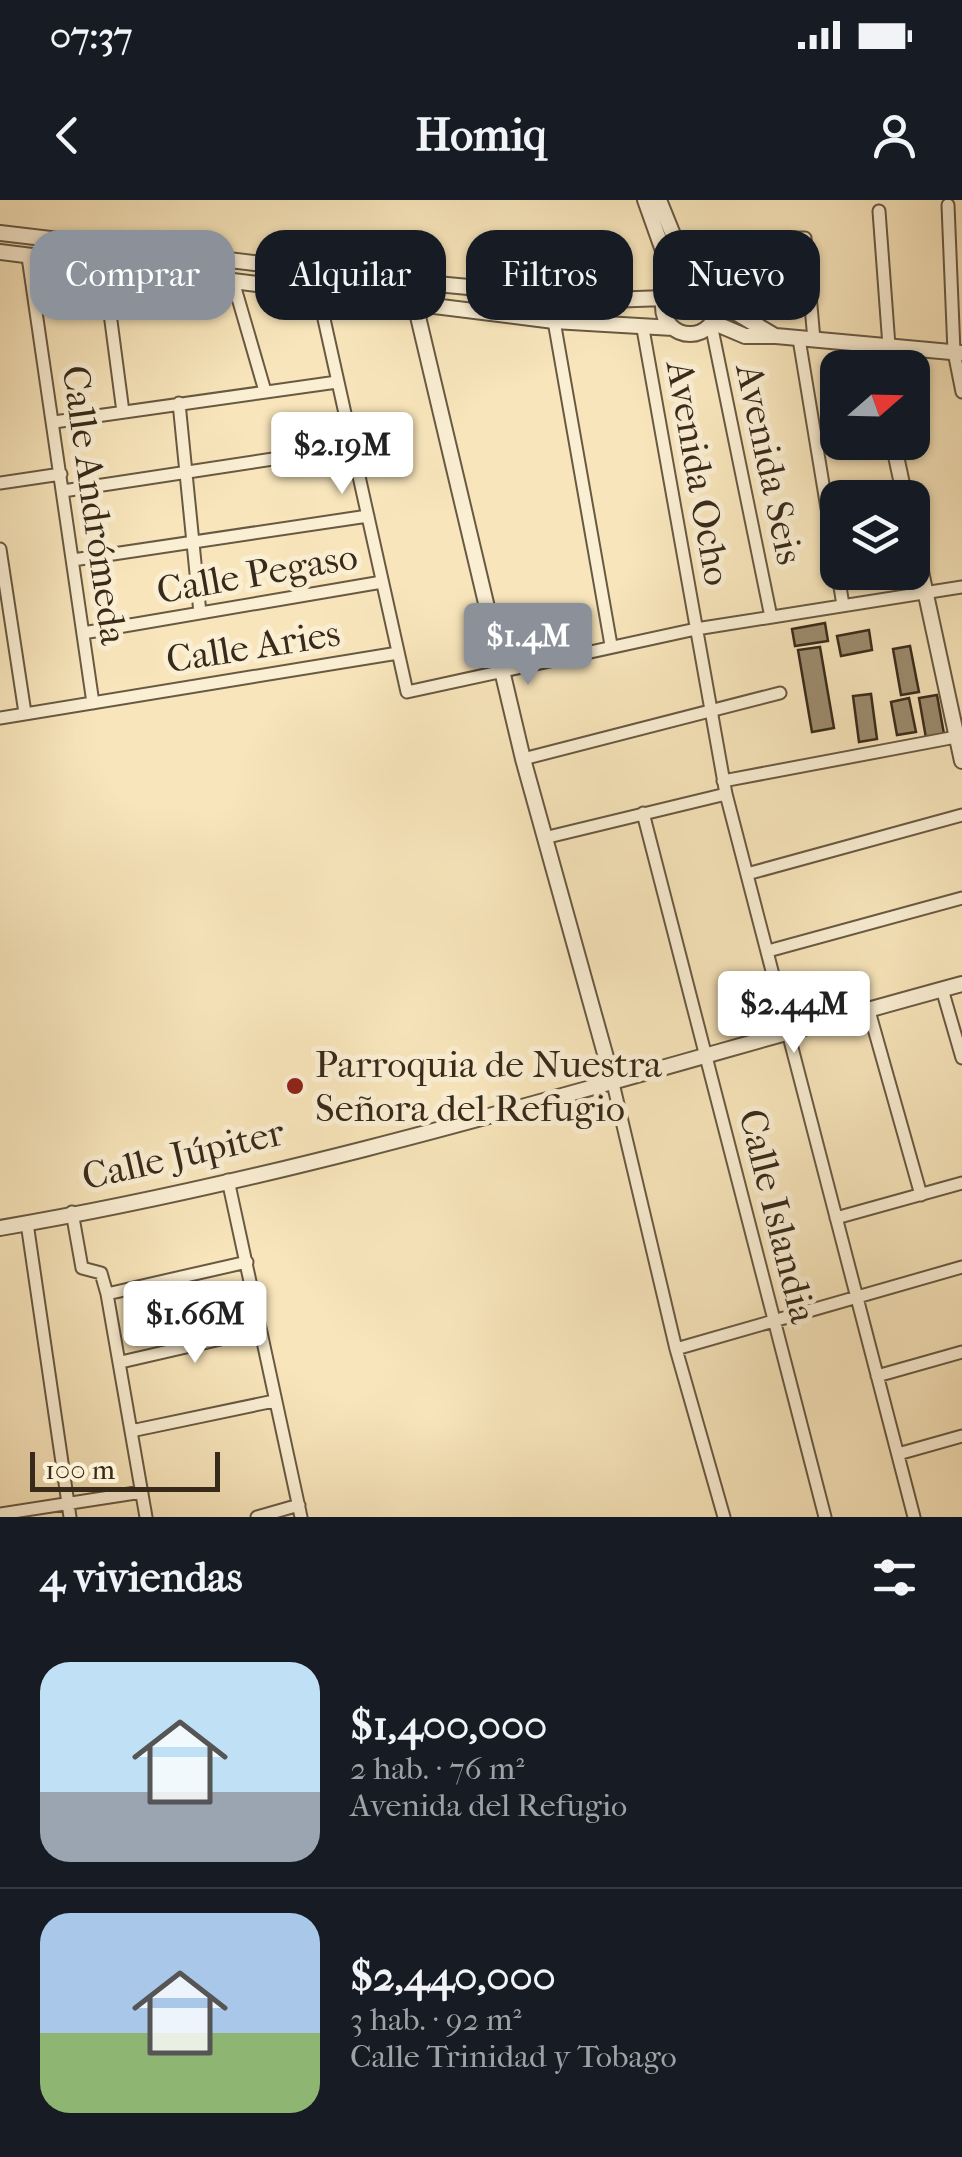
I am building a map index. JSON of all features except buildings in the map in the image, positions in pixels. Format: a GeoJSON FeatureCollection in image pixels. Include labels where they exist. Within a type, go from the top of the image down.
{"type":"FeatureCollection","features":[{"type":"Feature","properties":{"kind":"street"},"geometry":{"type":"LineString","coordinates":[[646,200],[656,230]]}},
{"type":"Feature","properties":{"kind":"street"},"geometry":{"type":"LineString","coordinates":[[659,200],[671,230]]}},
{"type":"Feature","properties":{"kind":"street"},"geometry":{"type":"LineString","coordinates":[[948,204],[962,392]]}},
{"type":"Feature","properties":{"kind":"street"},"geometry":{"type":"LineString","coordinates":[[879,210],[888,346]]}},
{"type":"Feature","properties":{"kind":"street"},"geometry":{"type":"LineString","coordinates":[[0,233],[255,262]]}},
{"type":"Feature","properties":{"kind":"street"},"geometry":{"type":"LineString","coordinates":[[0,252],[28,256]]}},
{"type":"Feature","properties":{"kind":"street","name":"Calle Andrómeda"},"geometry":{"type":"LineString","coordinates":[[28,256],[92,702]]}},
{"type":"Feature","properties":{"kind":"street"},"geometry":{"type":"LineString","coordinates":[[446,285],[608,300],[653,295]]}},
{"type":"Feature","properties":{"kind":"street"},"geometry":{"type":"LineString","coordinates":[[235,288],[265,391]]}},
{"type":"Feature","properties":{"kind":"street"},"geometry":{"type":"LineString","coordinates":[[446,308],[642,329],[673,328],[692,334],[712,320]]}},
{"type":"Feature","properties":{"kind":"street"},"geometry":{"type":"LineString","coordinates":[[111,320],[123,412]]}},
{"type":"Feature","properties":{"kind":"street"},"geometry":{"type":"LineString","coordinates":[[324,320],[408,692],[611,645],[962,587]]}},
{"type":"Feature","properties":{"kind":"street"},"geometry":{"type":"LineString","coordinates":[[419,320],[523,759],[612,1079],[676,1349],[724,1517]]}},
{"type":"Feature","properties":{"kind":"street"},"geometry":{"type":"LineString","coordinates":[[668,320],[673,328]]}},
{"type":"Feature","properties":{"kind":"street"},"geometry":{"type":"LineString","coordinates":[[749,320],[776,336]]}},
{"type":"Feature","properties":{"kind":"street"},"geometry":{"type":"LineString","coordinates":[[806,320],[843,605]]}},
{"type":"Feature","properties":{"kind":"street"},"geometry":{"type":"LineString","coordinates":[[554,321],[611,645]]}},
{"type":"Feature","properties":{"kind":"street"},"geometry":{"type":"LineString","coordinates":[[711,323],[745,336],[958,352]]}},
{"type":"Feature","properties":{"kind":"street","name":"Avenida Seis"},"geometry":{"type":"LineString","coordinates":[[711,323],[771,617]]}},
{"type":"Feature","properties":{"kind":"street","name":"Avenida Ocho"},"geometry":{"type":"LineString","coordinates":[[642,329],[724,787],[914,1517]]}},
{"type":"Feature","properties":{"kind":"street"},"geometry":{"type":"LineString","coordinates":[[871,346],[872,350]]}},
{"type":"Feature","properties":{"kind":"street"},"geometry":{"type":"LineString","coordinates":[[54,422],[337,382]]}},
{"type":"Feature","properties":{"kind":"street"},"geometry":{"type":"LineString","coordinates":[[179,403],[200,613]]}},
{"type":"Feature","properties":{"kind":"street"},"geometry":{"type":"LineString","coordinates":[[64,491],[352,447]]}},
{"type":"Feature","properties":{"kind":"street"},"geometry":{"type":"LineString","coordinates":[[0,483],[61,474]]}},
{"type":"Feature","properties":{"kind":"street"},"geometry":{"type":"LineString","coordinates":[[73,560],[368,516]]}},
{"type":"Feature","properties":{"kind":"street"},"geometry":{"type":"LineString","coordinates":[[0,550],[25,713]]}},
{"type":"Feature","properties":{"kind":"street","name":"Calle Pegaso"},"geometry":{"type":"LineString","coordinates":[[83,634],[382,582]]}},
{"type":"Feature","properties":{"kind":"street"},"geometry":{"type":"LineString","coordinates":[[926,590],[962,761]]}},
{"type":"Feature","properties":{"kind":"street","name":"Calle Aries"},"geometry":{"type":"LineString","coordinates":[[0,718],[398,654]]}},
{"type":"Feature","properties":{"kind":"street"},"geometry":{"type":"LineString","coordinates":[[523,759],[780,693]]}},
{"type":"Feature","properties":{"kind":"street"},"geometry":{"type":"LineString","coordinates":[[544,838],[724,787],[956,736]]}},
{"type":"Feature","properties":{"kind":"street","name":"Calle Islandia"},"geometry":{"type":"LineString","coordinates":[[643,812],[708,1053],[772,1321],[826,1517]]}},
{"type":"Feature","properties":{"kind":"street"},"geometry":{"type":"LineString","coordinates":[[748,874],[962,815]]}},
{"type":"Feature","properties":{"kind":"street"},"geometry":{"type":"LineString","coordinates":[[768,951],[962,898]]}},
{"type":"Feature","properties":{"kind":"street","name":"Calle Júpiter"},"geometry":{"type":"LineString","coordinates":[[0,1228],[228,1180],[789,1034],[962,984]]}},
{"type":"Feature","properties":{"kind":"street"},"geometry":{"type":"LineString","coordinates":[[942,989],[962,1058]]}},
{"type":"Feature","properties":{"kind":"street"},"geometry":{"type":"LineString","coordinates":[[869,1012],[920,1195]]}},
{"type":"Feature","properties":{"kind":"street"},"geometry":{"type":"LineString","coordinates":[[228,1180],[300,1511],[257,1517]]}},
{"type":"Feature","properties":{"kind":"street"},"geometry":{"type":"LineString","coordinates":[[836,1218],[962,1183]]}},
{"type":"Feature","properties":{"kind":"street"},"geometry":{"type":"LineString","coordinates":[[72,1212],[82,1268],[102,1273],[108,1294],[146,1517]]}},
{"type":"Feature","properties":{"kind":"street"},"geometry":{"type":"LineString","coordinates":[[27,1223],[70,1517]]}},
{"type":"Feature","properties":{"kind":"street"},"geometry":{"type":"LineString","coordinates":[[108,1294],[247,1262]]}},
{"type":"Feature","properties":{"kind":"street"},"geometry":{"type":"LineString","coordinates":[[676,1349],[962,1267]]}},
{"type":"Feature","properties":{"kind":"street"},"geometry":{"type":"LineString","coordinates":[[120,1362],[260,1330]]}},
{"type":"Feature","properties":{"kind":"street"},"geometry":{"type":"LineString","coordinates":[[878,1376],[962,1352]]}},
{"type":"Feature","properties":{"kind":"street"},"geometry":{"type":"LineString","coordinates":[[131,1432],[274,1401]]}},
{"type":"Feature","properties":{"kind":"street"},"geometry":{"type":"LineString","coordinates":[[898,1454],[962,1436]]}},
{"type":"Feature","properties":{"kind":"street"},"geometry":{"type":"LineString","coordinates":[[0,1514],[142,1492]]}},
{"type":"Feature","properties":{"kind":"place","name":"Parroquia de Nuestra Señora del Refugio"},"geometry":{"type":"Point","coordinates":[295,1086]}}]}
